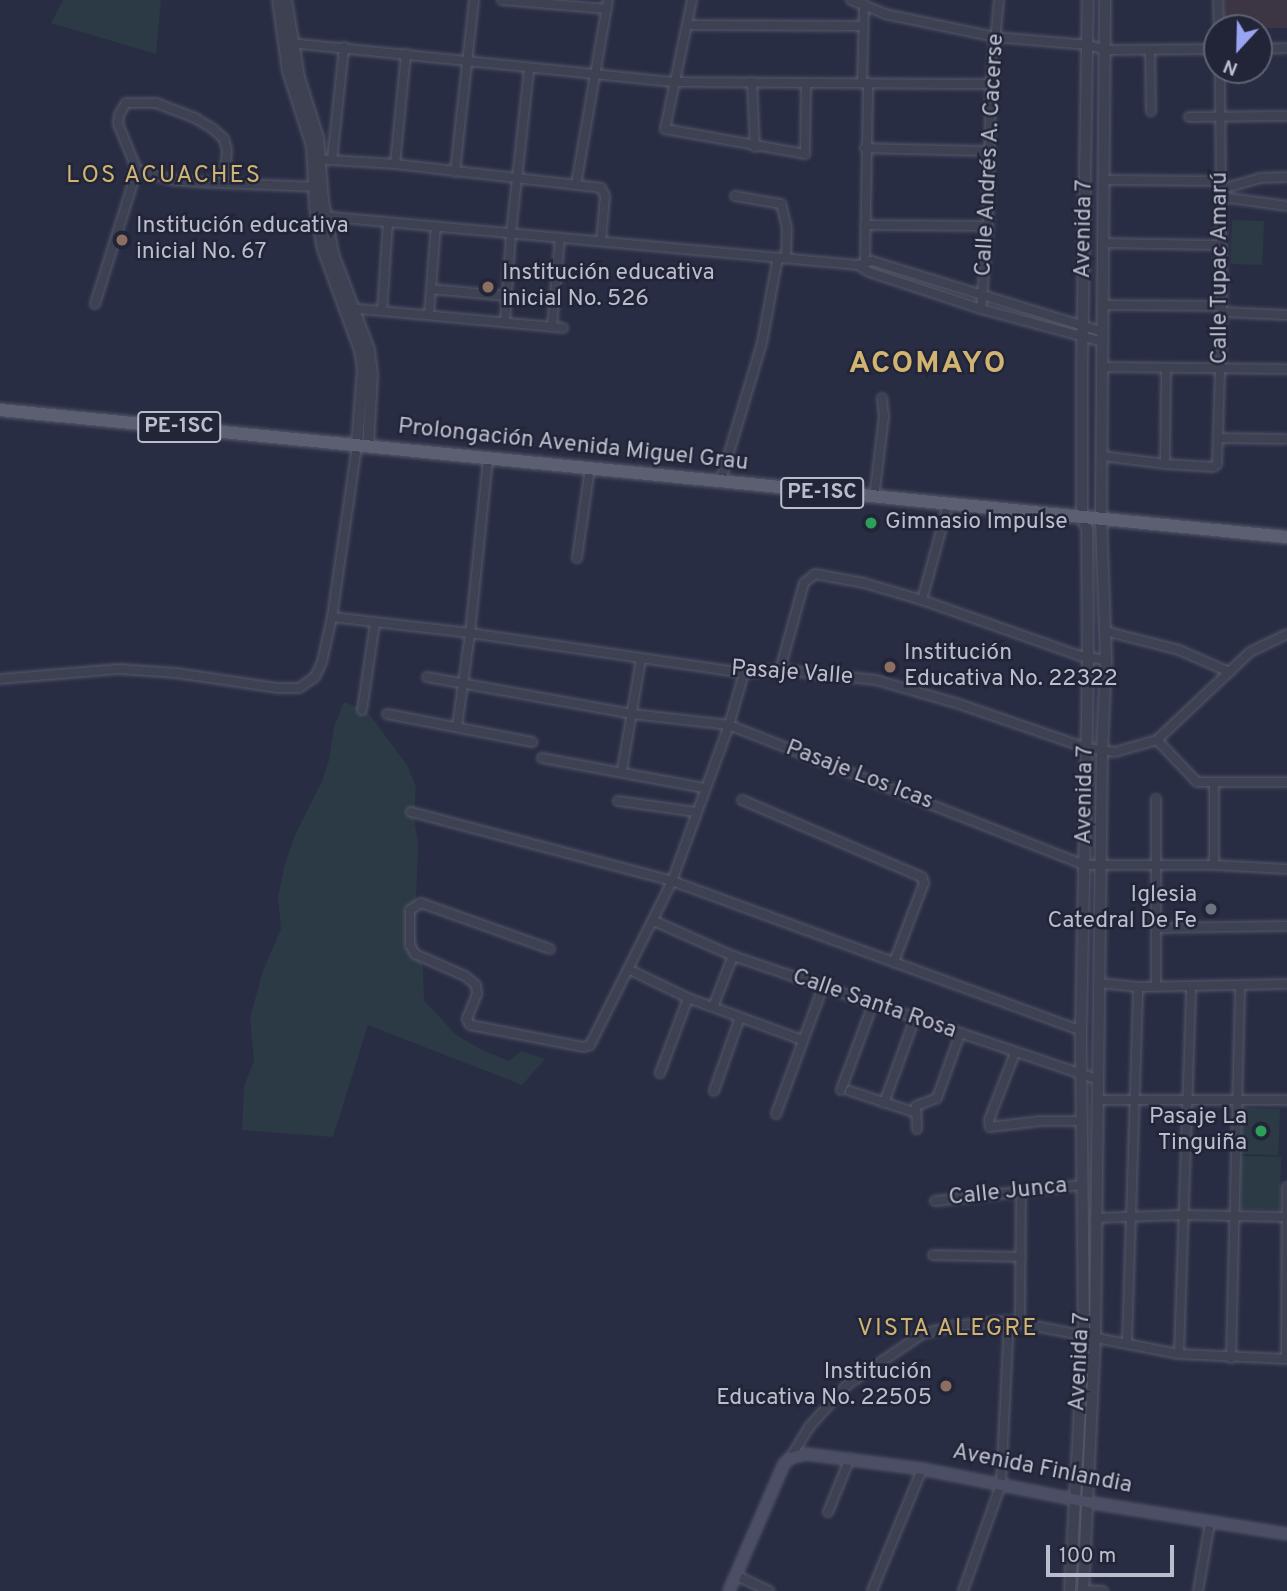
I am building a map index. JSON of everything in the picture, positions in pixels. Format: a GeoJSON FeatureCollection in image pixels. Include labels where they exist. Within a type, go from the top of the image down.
{"type":"FeatureCollection","features":[{"type":"Feature","properties":{"kind":"main road","name":"PE-1SC"},"geometry":{"type":"LineString","coordinates":[[0,410],[362,445]]}},
{"type":"Feature","properties":{"kind":"main road","name":"Prolongación Avenida Miguel Grau"},"geometry":{"type":"LineString","coordinates":[[362,445],[720,483],[1287,537]]}},
{"type":"Feature","properties":{"kind":"main road","name":"Avenida Finlandia"},"geometry":{"type":"LineString","coordinates":[[790,1458],[806,1454],[922,1469],[1087,1502],[1287,1534]]}},
{"type":"Feature","properties":{"kind":"main road"},"geometry":{"type":"LineString","coordinates":[[729,1591],[775,1479],[790,1458]]}},
{"type":"Feature","properties":{"kind":"street"},"geometry":{"type":"LineString","coordinates":[[278,0],[287,43],[322,160]]}},
{"type":"Feature","properties":{"kind":"street"},"geometry":{"type":"LineString","coordinates":[[286,0],[287,43]]}},
{"type":"Feature","properties":{"kind":"street"},"geometry":{"type":"LineString","coordinates":[[456,172],[474,0]]}},
{"type":"Feature","properties":{"kind":"street"},"geometry":{"type":"LineString","coordinates":[[502,0],[608,5],[576,185]]}},
{"type":"Feature","properties":{"kind":"street"},"geometry":{"type":"LineString","coordinates":[[692,0],[665,129],[804,154],[806,83]]}},
{"type":"Feature","properties":{"kind":"street"},"geometry":{"type":"LineString","coordinates":[[851,0],[885,14],[996,37],[1088,45],[1105,50],[1203,49]]}},
{"type":"Feature","properties":{"kind":"street","name":"Calle Andrés A. Cacerse"},"geometry":{"type":"LineString","coordinates":[[981,309],[988,226],[991,84],[999,0]]}},
{"type":"Feature","properties":{"kind":"street","name":"Avenida 7"},"geometry":{"type":"LineString","coordinates":[[1070,1591],[1073,1499],[1090,1336],[1082,1185],[1081,1031],[1088,658],[1087,528],[1082,518],[1088,0]]}},
{"type":"Feature","properties":{"kind":"street","name":"Avenida 7"},"geometry":{"type":"LineString","coordinates":[[1083,1591],[1095,1218],[1102,751],[1106,660],[1101,519],[1105,0]]}},
{"type":"Feature","properties":{"kind":"street"},"geometry":{"type":"LineString","coordinates":[[861,264],[865,225],[864,4]]}},
{"type":"Feature","properties":{"kind":"street"},"geometry":{"type":"LineString","coordinates":[[688,25],[862,26]]}},
{"type":"Feature","properties":{"kind":"street"},"geometry":{"type":"LineString","coordinates":[[287,43],[676,82],[991,84]]}},
{"type":"Feature","properties":{"kind":"street"},"geometry":{"type":"LineString","coordinates":[[0,679],[119,670],[176,673],[277,688],[299,688],[314,677],[322,662],[332,617],[362,445],[363,369],[360,350],[349,308],[323,249],[318,187],[345,47]]}},
{"type":"Feature","properties":{"kind":"street"},"geometry":{"type":"LineString","coordinates":[[1150,50],[1151,110]]}},
{"type":"Feature","properties":{"kind":"street"},"geometry":{"type":"LineString","coordinates":[[395,164],[406,54]]}},
{"type":"Feature","properties":{"kind":"street"},"geometry":{"type":"LineString","coordinates":[[505,322],[511,233],[529,69]]}},
{"type":"Feature","properties":{"kind":"street"},"geometry":{"type":"LineString","coordinates":[[752,82],[755,147]]}},
{"type":"Feature","properties":{"kind":"street","name":"Calle Tupac Amarú"},"geometry":{"type":"LineString","coordinates":[[1165,464],[1215,466],[1222,309],[1220,84]]}},
{"type":"Feature","properties":{"kind":"street"},"geometry":{"type":"LineString","coordinates":[[95,304],[137,170],[121,134],[119,115],[126,103],[156,103],[195,118],[224,139],[227,150],[224,182]]}},
{"type":"Feature","properties":{"kind":"street"},"geometry":{"type":"LineString","coordinates":[[1189,117],[1287,116]]}},
{"type":"Feature","properties":{"kind":"street"},"geometry":{"type":"LineString","coordinates":[[864,148],[990,151]]}},
{"type":"Feature","properties":{"kind":"street"},"geometry":{"type":"LineString","coordinates":[[322,160],[395,164],[603,190],[601,241]]}},
{"type":"Feature","properties":{"kind":"street"},"geometry":{"type":"LineString","coordinates":[[137,170],[172,180],[318,187]]}},
{"type":"Feature","properties":{"kind":"street"},"geometry":{"type":"LineString","coordinates":[[1222,189],[1261,178],[1287,177]]}},
{"type":"Feature","properties":{"kind":"street"},"geometry":{"type":"LineString","coordinates":[[1104,180],[1222,189],[1287,206]]}},
{"type":"Feature","properties":{"kind":"street"},"geometry":{"type":"LineString","coordinates":[[720,483],[762,343],[787,228],[780,204],[735,196]]}},
{"type":"Feature","properties":{"kind":"street"},"geometry":{"type":"LineString","coordinates":[[322,216],[782,258],[861,264],[872,261],[1083,332]]}},
{"type":"Feature","properties":{"kind":"street"},"geometry":{"type":"LineString","coordinates":[[382,311],[388,223]]}},
{"type":"Feature","properties":{"kind":"street"},"geometry":{"type":"LineString","coordinates":[[865,225],[988,226]]}},
{"type":"Feature","properties":{"kind":"street"},"geometry":{"type":"LineString","coordinates":[[429,314],[436,226]]}},
{"type":"Feature","properties":{"kind":"street"},"geometry":{"type":"LineString","coordinates":[[552,327],[560,238]]}},
{"type":"Feature","properties":{"kind":"street"},"geometry":{"type":"LineString","coordinates":[[1104,243],[1222,245]]}},
{"type":"Feature","properties":{"kind":"street"},"geometry":{"type":"LineString","coordinates":[[861,264],[869,272],[981,309],[1103,337]]}},
{"type":"Feature","properties":{"kind":"street"},"geometry":{"type":"LineString","coordinates":[[431,289],[507,296]]}},
{"type":"Feature","properties":{"kind":"street"},"geometry":{"type":"LineString","coordinates":[[1103,305],[1222,309],[1287,315]]}},
{"type":"Feature","properties":{"kind":"street"},"geometry":{"type":"LineString","coordinates":[[349,308],[563,328]]}},
{"type":"Feature","properties":{"kind":"street"},"geometry":{"type":"LineString","coordinates":[[1103,367],[1287,369]]}},
{"type":"Feature","properties":{"kind":"street"},"geometry":{"type":"LineString","coordinates":[[1102,456],[1165,464],[1166,368]]}},
{"type":"Feature","properties":{"kind":"street"},"geometry":{"type":"LineString","coordinates":[[874,498],[884,418],[882,398]]}},
{"type":"Feature","properties":{"kind":"street"},"geometry":{"type":"LineString","coordinates":[[1218,438],[1285,439]]}},
{"type":"Feature","properties":{"kind":"street"},"geometry":{"type":"LineString","coordinates":[[457,727],[470,633],[488,458]]}},
{"type":"Feature","properties":{"kind":"street"},"geometry":{"type":"LineString","coordinates":[[577,558],[590,468]]}},
{"type":"Feature","properties":{"kind":"street"},"geometry":{"type":"LineString","coordinates":[[922,600],[948,505]]}},
{"type":"Feature","properties":{"kind":"street"},"geometry":{"type":"LineString","coordinates":[[780,670],[804,583],[811,575],[864,583],[922,600],[1088,658],[1106,660]]}},
{"type":"Feature","properties":{"kind":"street","name":"Pasaje Valle"},"geometry":{"type":"LineString","coordinates":[[332,617],[470,633],[744,673],[780,670],[876,680],[1102,751],[1128,750],[1157,740],[1250,652],[1287,634]]}},
{"type":"Feature","properties":{"kind":"street"},"geometry":{"type":"LineString","coordinates":[[362,710],[375,623]]}},
{"type":"Feature","properties":{"kind":"street"},"geometry":{"type":"LineString","coordinates":[[1105,631],[1179,650],[1229,672]]}},
{"type":"Feature","properties":{"kind":"street"},"geometry":{"type":"LineString","coordinates":[[622,770],[641,659]]}},
{"type":"Feature","properties":{"kind":"street"},"geometry":{"type":"LineString","coordinates":[[550,949],[421,903],[410,910],[410,945],[415,954],[465,976],[476,985],[477,994],[467,1019],[474,1026],[583,1046],[590,1045],[672,881],[729,725],[744,673]]}},
{"type":"Feature","properties":{"kind":"street","name":"Pasaje Los Icas"},"geometry":{"type":"LineString","coordinates":[[428,677],[632,714],[729,725],[1085,865],[1214,865],[1287,869]]}},
{"type":"Feature","properties":{"kind":"street"},"geometry":{"type":"LineString","coordinates":[[387,714],[532,742]]}},
{"type":"Feature","properties":{"kind":"street"},"geometry":{"type":"LineString","coordinates":[[1157,740],[1192,779],[1203,784],[1287,782]]}},
{"type":"Feature","properties":{"kind":"street"},"geometry":{"type":"LineString","coordinates":[[542,758],[622,770],[704,788]]}},
{"type":"Feature","properties":{"kind":"street"},"geometry":{"type":"LineString","coordinates":[[1214,784],[1214,865]]}},
{"type":"Feature","properties":{"kind":"street"},"geometry":{"type":"LineString","coordinates":[[1156,799],[1156,986]]}},
{"type":"Feature","properties":{"kind":"street"},"geometry":{"type":"LineString","coordinates":[[742,800],[922,877],[924,883],[894,962]]}},
{"type":"Feature","properties":{"kind":"street"},"geometry":{"type":"LineString","coordinates":[[618,801],[696,812]]}},
{"type":"Feature","properties":{"kind":"street"},"geometry":{"type":"LineString","coordinates":[[411,812],[672,881],[1081,1031]]}},
{"type":"Feature","properties":{"kind":"street","name":"Calle Santa Rosa"},"geometry":{"type":"LineString","coordinates":[[654,921],[733,956],[1097,1079]]}},
{"type":"Feature","properties":{"kind":"street"},"geometry":{"type":"LineString","coordinates":[[1157,928],[1287,926]]}},
{"type":"Feature","properties":{"kind":"street"},"geometry":{"type":"LineString","coordinates":[[713,1007],[733,956]]}},
{"type":"Feature","properties":{"kind":"street"},"geometry":{"type":"LineString","coordinates":[[628,970],[688,998],[802,1040]]}},
{"type":"Feature","properties":{"kind":"street"},"geometry":{"type":"LineString","coordinates":[[1100,983],[1138,987],[1287,984]]}},
{"type":"Feature","properties":{"kind":"street"},"geometry":{"type":"LineString","coordinates":[[1126,1343],[1138,987]]}},
{"type":"Feature","properties":{"kind":"street"},"geometry":{"type":"LineString","coordinates":[[1179,1354],[1185,1098],[1191,987]]}},
{"type":"Feature","properties":{"kind":"street"},"geometry":{"type":"LineString","coordinates":[[1231,1358],[1240,987]]}},
{"type":"Feature","properties":{"kind":"street"},"geometry":{"type":"LineString","coordinates":[[776,1114],[823,988]]}},
{"type":"Feature","properties":{"kind":"street"},"geometry":{"type":"LineString","coordinates":[[660,1073],[688,998]]}},
{"type":"Feature","properties":{"kind":"street"},"geometry":{"type":"LineString","coordinates":[[873,1004],[845,1091],[914,1112]]}},
{"type":"Feature","properties":{"kind":"street"},"geometry":{"type":"LineString","coordinates":[[714,1091],[740,1017]]}},
{"type":"Feature","properties":{"kind":"street"},"geometry":{"type":"LineString","coordinates":[[884,1103],[915,1018]]}},
{"type":"Feature","properties":{"kind":"street"},"geometry":{"type":"LineString","coordinates":[[917,1129],[914,1112],[919,1103],[932,1101],[939,1095],[960,1034]]}},
{"type":"Feature","properties":{"kind":"street"},"geometry":{"type":"LineString","coordinates":[[1015,1053],[989,1119],[990,1127],[1041,1121],[1082,1121]]}},
{"type":"Feature","properties":{"kind":"street"},"geometry":{"type":"LineString","coordinates":[[1097,1100],[1287,1100]]}},
{"type":"Feature","properties":{"kind":"street","name":"Calle Junca"},"geometry":{"type":"LineString","coordinates":[[935,1201],[1082,1185]]}},
{"type":"Feature","properties":{"kind":"street"},"geometry":{"type":"LineString","coordinates":[[790,1458],[809,1427],[847,1385],[922,1334],[953,1326],[1009,1321],[1179,1354],[1286,1359],[1287,1187]]}},
{"type":"Feature","properties":{"kind":"street"},"geometry":{"type":"LineString","coordinates":[[1020,1323],[1021,1193]]}},
{"type":"Feature","properties":{"kind":"street"},"geometry":{"type":"LineString","coordinates":[[1095,1218],[1182,1215],[1287,1217]]}},
{"type":"Feature","properties":{"kind":"street"},"geometry":{"type":"LineString","coordinates":[[933,1255],[1021,1257]]}},
{"type":"Feature","properties":{"kind":"street"},"geometry":{"type":"LineString","coordinates":[[963,1591],[1001,1483],[1009,1321]]}},
{"type":"Feature","properties":{"kind":"street"},"geometry":{"type":"LineString","coordinates":[[828,1512],[850,1458]]}},
{"type":"Feature","properties":{"kind":"street"},"geometry":{"type":"LineString","coordinates":[[872,1591],[922,1469]]}},
{"type":"Feature","properties":{"kind":"street"},"geometry":{"type":"LineString","coordinates":[[1198,1591],[1210,1523]]}},
{"type":"Feature","properties":{"kind":"street"},"geometry":{"type":"LineString","coordinates":[[735,1576],[770,1591]]}},
{"type":"Feature","properties":{"kind":"street"},"geometry":{"type":"LineString","coordinates":[[1083,1591],[1103,1591]]}},
{"type":"Feature","properties":{"kind":"shaded area"},"geometry":{"type":"Polygon","coordinates":[[[63,0],[161,0],[156,54],[51,23],[63,0]]]}},
{"type":"Feature","properties":{"kind":"shaded area"},"geometry":{"type":"Polygon","coordinates":[[[1223,0],[1287,0],[1287,28],[1273,28],[1273,14],[1223,14],[1223,0]]]}},
{"type":"Feature","properties":{"kind":"shaded area"},"geometry":{"type":"Polygon","coordinates":[[[1232,220],[1264,221],[1262,265],[1230,264],[1232,220]]]}},
{"type":"Feature","properties":{"kind":"shaded area"},"geometry":{"type":"Polygon","coordinates":[[[344,702],[367,711],[407,765],[416,787],[414,816],[418,844],[415,934],[423,970],[424,1000],[455,1034],[482,1050],[509,1061],[521,1051],[545,1059],[522,1085],[368,1025],[333,1137],[242,1130],[244,1086],[254,1061],[250,1018],[263,971],[281,929],[278,897],[284,867],[295,835],[322,781],[329,760],[334,727],[344,702]]]}},
{"type":"Feature","properties":{"kind":"shaded area","name":"Pasaje La Tinguiña"},"geometry":{"type":"Polygon","coordinates":[[[1243,1108],[1280,1109],[1278,1155],[1241,1154],[1243,1108]]]}},
{"type":"Feature","properties":{"kind":"shaded area","name":"Pasaje La Tinguiña"},"geometry":{"type":"Polygon","coordinates":[[[1240,1156],[1281,1157],[1280,1210],[1239,1209],[1240,1156]]]}},
{"type":"Feature","properties":{"kind":"place","name":"Institución educativa inicial No. 67"},"geometry":{"type":"Point","coordinates":[122,240]}},
{"type":"Feature","properties":{"kind":"place","name":"Institución educativa inicial No. 526"},"geometry":{"type":"Point","coordinates":[488,287]}},
{"type":"Feature","properties":{"kind":"place","name":"Gimnasio Impulse"},"geometry":{"type":"Point","coordinates":[871,523]}},
{"type":"Feature","properties":{"kind":"place","name":"Institución Educativa No. 22322"},"geometry":{"type":"Point","coordinates":[890,667]}},
{"type":"Feature","properties":{"kind":"place","name":"Iglesia Catedral De Fe"},"geometry":{"type":"Point","coordinates":[1211,909]}},
{"type":"Feature","properties":{"kind":"place","name":"Pasaje La Tinguiña"},"geometry":{"type":"Point","coordinates":[1261,1131]}},
{"type":"Feature","properties":{"kind":"place","name":"Institución Educativa No. 22505"},"geometry":{"type":"Point","coordinates":[946,1386]}},
{"type":"Feature","properties":{"kind":"district","name":"LOS ACUACHES"},"geometry":{"type":"Point","coordinates":[164,177]}},
{"type":"Feature","properties":{"kind":"district","name":"ACOMAYO"},"geometry":{"type":"Point","coordinates":[928,365]}},
{"type":"Feature","properties":{"kind":"district","name":"VISTA ALEGRE"},"geometry":{"type":"Point","coordinates":[948,1330]}}]}
